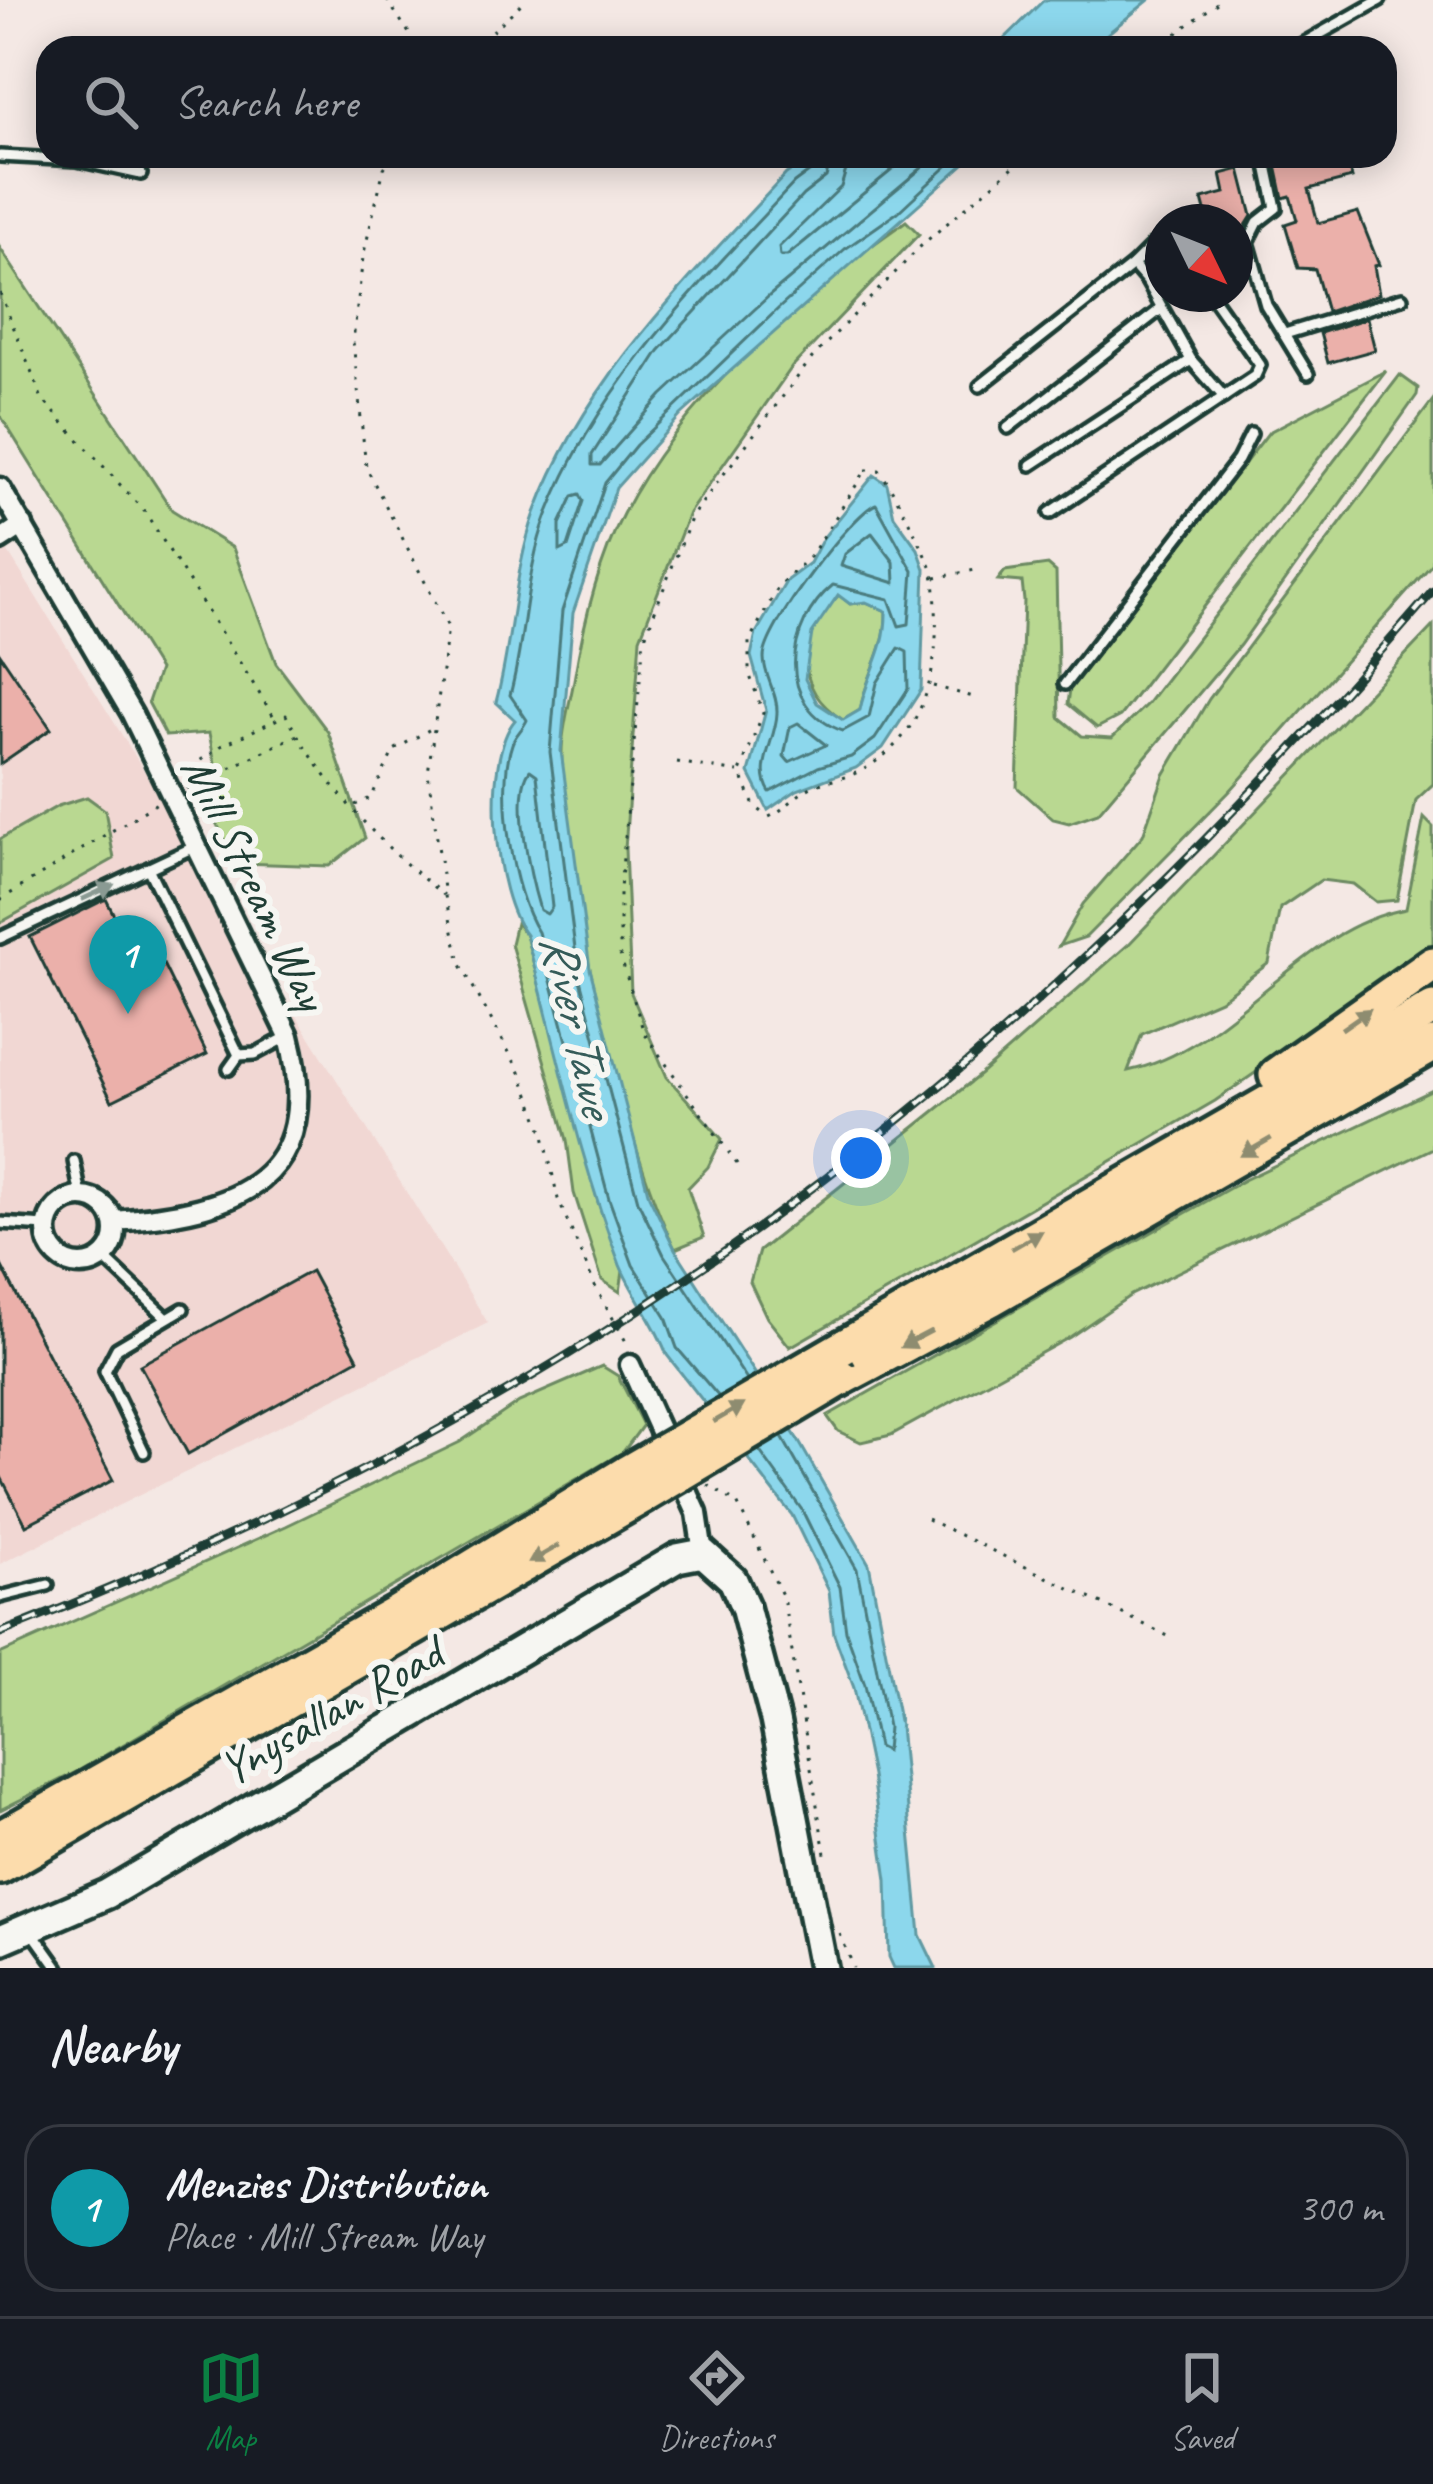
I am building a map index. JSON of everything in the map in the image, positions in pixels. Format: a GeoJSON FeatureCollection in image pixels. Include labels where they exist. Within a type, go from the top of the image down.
{"type":"FeatureCollection","features":[{"type":"Feature","properties":{"kind":"highway"},"geometry":{"type":"LineString","coordinates":[[1234,1120],[1262,1085],[1433,964]]}},
{"type":"Feature","properties":{"kind":"highway"},"geometry":{"type":"LineString","coordinates":[[0,1867],[843,1362],[1234,1120],[1433,1008]]}},
{"type":"Feature","properties":{"kind":"highway"},"geometry":{"type":"LineString","coordinates":[[843,1362],[991,1299],[1433,1045]]}},
{"type":"Feature","properties":{"kind":"highway"},"geometry":{"type":"LineString","coordinates":[[1357,1089],[1433,1065]]}},
{"type":"Feature","properties":{"kind":"highway"},"geometry":{"type":"LineString","coordinates":[[0,1838],[637,1484]]}},
{"type":"Feature","properties":{"kind":"street","name":"Mill Stream Way"},"geometry":{"type":"LineString","coordinates":[[0,488],[169,789],[289,1036],[300,1091],[292,1141],[263,1180],[214,1208],[114,1221]]}},
{"type":"Feature","properties":{"kind":"street"},"geometry":{"type":"LineString","coordinates":[[0,540],[23,525]]}},
{"type":"Feature","properties":{"kind":"street"},"geometry":{"type":"LineString","coordinates":[[81,1196],[102,1204],[114,1221],[115,1233],[103,1257],[83,1265],[64,1261],[52,1250],[46,1226],[58,1205],[81,1196]]}},
{"type":"Feature","properties":{"kind":"street"},"geometry":{"type":"LineString","coordinates":[[632,1359],[697,1513],[703,1553],[733,1580],[745,1607],[775,1720],[823,1968]]}},
{"type":"Feature","properties":{"kind":"street","name":"Ynysallan Road"},"geometry":{"type":"LineString","coordinates":[[0,1940],[107,1894],[677,1558],[703,1553]]}},
{"type":"Feature","properties":{"kind":"lane"},"geometry":{"type":"LineString","coordinates":[[1316,36],[1380,0]]}},
{"type":"Feature","properties":{"kind":"lane"},"geometry":{"type":"LineString","coordinates":[[0,156],[36,158]]}},
{"type":"Feature","properties":{"kind":"lane"},"geometry":{"type":"LineString","coordinates":[[114,168],[141,174]]}},
{"type":"Feature","properties":{"kind":"lane"},"geometry":{"type":"LineString","coordinates":[[1268,168],[1276,208],[1258,222],[1248,242],[1266,305],[1288,333],[1308,374]]}},
{"type":"Feature","properties":{"kind":"lane"},"geometry":{"type":"LineString","coordinates":[[980,386],[1145,254]]}},
{"type":"Feature","properties":{"kind":"lane"},"geometry":{"type":"LineString","coordinates":[[1133,266],[1145,284]]}},
{"type":"Feature","properties":{"kind":"lane"},"geometry":{"type":"LineString","coordinates":[[1288,333],[1402,298]]}},
{"type":"Feature","properties":{"kind":"lane"},"geometry":{"type":"LineString","coordinates":[[1008,428],[1157,312]]}},
{"type":"Feature","properties":{"kind":"lane"},"geometry":{"type":"LineString","coordinates":[[1163,312],[1191,360],[1224,397]]}},
{"type":"Feature","properties":{"kind":"lane"},"geometry":{"type":"LineString","coordinates":[[1050,514],[1255,376],[1259,365],[1222,312]]}},
{"type":"Feature","properties":{"kind":"lane"},"geometry":{"type":"LineString","coordinates":[[1031,465],[1191,360]]}},
{"type":"Feature","properties":{"kind":"lane"},"geometry":{"type":"LineString","coordinates":[[1065,684],[1238,460],[1251,434]]}},
{"type":"Feature","properties":{"kind":"lane"},"geometry":{"type":"LineString","coordinates":[[0,938],[196,846]]}},
{"type":"Feature","properties":{"kind":"lane"},"geometry":{"type":"LineString","coordinates":[[148,868],[239,1055]]}},
{"type":"Feature","properties":{"kind":"lane"},"geometry":{"type":"LineString","coordinates":[[229,1069],[239,1055],[289,1036]]}},
{"type":"Feature","properties":{"kind":"lane"},"geometry":{"type":"LineString","coordinates":[[74,1160],[81,1196]]}},
{"type":"Feature","properties":{"kind":"lane"},"geometry":{"type":"LineString","coordinates":[[0,1223],[46,1226]]}},
{"type":"Feature","properties":{"kind":"lane"},"geometry":{"type":"LineString","coordinates":[[103,1257],[165,1316]]}},
{"type":"Feature","properties":{"kind":"lane"},"geometry":{"type":"LineString","coordinates":[[144,1452],[105,1371],[117,1348],[183,1309]]}},
{"type":"Feature","properties":{"kind":"lane"},"geometry":{"type":"LineString","coordinates":[[0,1598],[48,1585]]}},
{"type":"Feature","properties":{"kind":"lane"},"geometry":{"type":"LineString","coordinates":[[30,1928],[58,1968]]}},
{"type":"Feature","properties":{"kind":"path"},"geometry":{"type":"LineString","coordinates":[[387,0],[411,36]]}},
{"type":"Feature","properties":{"kind":"path"},"geometry":{"type":"LineString","coordinates":[[488,36],[525,0]]}},
{"type":"Feature","properties":{"kind":"path"},"geometry":{"type":"LineString","coordinates":[[1173,36],[1221,0]]}},
{"type":"Feature","properties":{"kind":"path"},"geometry":{"type":"LineString","coordinates":[[384,168],[363,257],[353,341],[366,467],[448,627],[428,773],[445,896],[460,963],[521,1074],[543,1131],[558,1199],[632,1359]]}},
{"type":"Feature","properties":{"kind":"path"},"geometry":{"type":"LineString","coordinates":[[736,1164],[644,1033],[620,955],[620,889],[644,639],[692,516],[799,374],[924,243],[1012,168]]}},
{"type":"Feature","properties":{"kind":"path"},"geometry":{"type":"LineString","coordinates":[[0,293],[43,399],[145,512],[276,720]]}},
{"type":"Feature","properties":{"kind":"path"},"geometry":{"type":"LineString","coordinates":[[866,470],[879,470],[890,479],[901,516],[927,553],[934,578],[931,686],[910,728],[887,754],[840,782],[807,789],[774,815],[754,806],[740,772],[763,712],[749,673],[749,640],[780,584],[810,557],[866,470]]}},
{"type":"Feature","properties":{"kind":"path"},"geometry":{"type":"LineString","coordinates":[[934,578],[980,569]]}},
{"type":"Feature","properties":{"kind":"path"},"geometry":{"type":"LineString","coordinates":[[931,686],[977,698]]}},
{"type":"Feature","properties":{"kind":"path"},"geometry":{"type":"LineString","coordinates":[[0,900],[286,715],[324,776],[396,859],[445,896]]}},
{"type":"Feature","properties":{"kind":"path"},"geometry":{"type":"LineString","coordinates":[[354,806],[371,798],[394,751],[434,727]]}},
{"type":"Feature","properties":{"kind":"path"},"geometry":{"type":"LineString","coordinates":[[169,789],[298,735]]}},
{"type":"Feature","properties":{"kind":"path"},"geometry":{"type":"LineString","coordinates":[[677,762],[740,772]]}},
{"type":"Feature","properties":{"kind":"path"},"geometry":{"type":"LineString","coordinates":[[707,1484],[736,1503],[783,1598],[828,1871]]}},
{"type":"Feature","properties":{"kind":"path"},"geometry":{"type":"LineString","coordinates":[[927,1520],[1168,1636]]}},
{"type":"Feature","properties":{"kind":"path"},"geometry":{"type":"LineString","coordinates":[[840,1934],[854,1968]]}},
{"type":"Feature","properties":{"kind":"shaded area"},"geometry":{"type":"Polygon","coordinates":[[[0,539],[488,1323],[0,1564],[0,539]]]}},
{"type":"Feature","properties":{"kind":"green space"},"geometry":{"type":"Polygon","coordinates":[[[906,221],[919,234],[792,367],[689,513],[640,638],[625,849],[631,993],[667,1077],[722,1139],[708,1167],[688,1188],[704,1237],[675,1249],[632,1133],[573,884],[562,752],[582,638],[614,533],[647,473],[677,432],[787,315],[906,221]]]}},
{"type":"Feature","properties":{"kind":"green space"},"geometry":{"type":"Polygon","coordinates":[[[0,248],[172,510],[233,548],[276,663],[328,732],[365,838],[329,866],[238,863],[202,797],[220,788],[209,733],[166,736],[148,702],[159,670],[0,415],[0,248]]]}},
{"type":"Feature","properties":{"kind":"green space"},"geometry":{"type":"Polygon","coordinates":[[[1386,371],[1120,716],[1097,728],[1068,704],[1070,689],[1269,432],[1386,371]]]}},
{"type":"Feature","properties":{"kind":"green space"},"geometry":{"type":"Polygon","coordinates":[[[1400,375],[1418,388],[1417,395],[1240,645],[1098,813],[1069,823],[1053,819],[1017,787],[1024,601],[1022,582],[998,580],[1005,571],[1048,565],[1056,572],[1059,717],[1082,736],[1112,738],[1148,703],[1400,375]]]}},
{"type":"Feature","properties":{"kind":"green space"},"geometry":{"type":"Polygon","coordinates":[[[1433,400],[1433,563],[1230,791],[1086,937],[1059,946],[1083,904],[1143,835],[1164,775],[1209,699],[1433,400]]]}},
{"type":"Feature","properties":{"kind":"green space"},"geometry":{"type":"Polygon","coordinates":[[[839,595],[850,604],[866,602],[886,611],[883,637],[860,710],[843,720],[815,692],[806,660],[815,627],[839,595]]]}},
{"type":"Feature","properties":{"kind":"green space"},"geometry":{"type":"Polygon","coordinates":[[[1433,626],[1433,784],[1416,800],[1397,900],[1376,902],[1353,884],[1321,880],[1280,908],[1269,963],[1220,1000],[1142,1034],[1128,1071],[1166,1059],[1201,1039],[1332,939],[1406,909],[1424,818],[1433,827],[1433,949],[1215,1101],[790,1347],[767,1318],[750,1282],[759,1251],[981,1074],[1129,944],[1433,626]]]}},
{"type":"Feature","properties":{"kind":"green space"},"geometry":{"type":"Polygon","coordinates":[[[87,797],[105,810],[114,859],[0,923],[0,839],[58,806],[87,797]]]}},
{"type":"Feature","properties":{"kind":"green space"},"geometry":{"type":"Polygon","coordinates":[[[516,923],[526,935],[598,1202],[623,1271],[620,1292],[602,1280],[574,1193],[567,1140],[511,944],[516,923]]]}},
{"type":"Feature","properties":{"kind":"green space"},"geometry":{"type":"Polygon","coordinates":[[[1433,1090],[1433,1148],[1131,1295],[1070,1337],[891,1435],[861,1442],[838,1431],[827,1416],[1244,1180],[1433,1090]]]}},
{"type":"Feature","properties":{"kind":"green space"},"geometry":{"type":"Polygon","coordinates":[[[602,1366],[618,1376],[643,1425],[623,1452],[78,1771],[0,1810],[0,1654],[286,1526],[460,1442],[519,1402],[602,1366]]]}},
{"type":"Feature","properties":{"kind":"water"},"geometry":{"type":"Polygon","coordinates":[[[1044,0],[1149,0],[1105,36],[1007,36],[1044,0]]]}},
{"type":"Feature","properties":{"kind":"water","name":"River Tawe"},"geometry":{"type":"Polygon","coordinates":[[[795,168],[959,168],[681,415],[616,488],[573,613],[561,751],[590,969],[649,1196],[675,1249],[798,1440],[869,1564],[900,1726],[920,1935],[936,1968],[894,1968],[889,1957],[887,1880],[872,1776],[854,1688],[834,1634],[829,1591],[792,1515],[667,1355],[620,1265],[580,1143],[526,935],[506,890],[496,827],[498,764],[515,720],[496,702],[528,536],[556,464],[611,374],[644,332],[795,168]]]}},
{"type":"Feature","properties":{"kind":"water"},"geometry":{"type":"Polygon","coordinates":[[[874,475],[887,484],[894,516],[918,549],[925,569],[921,690],[883,748],[856,768],[797,790],[768,810],[749,773],[766,710],[751,656],[756,633],[787,580],[810,563],[823,538],[874,475]],[[838,595],[812,633],[805,679],[817,703],[843,720],[860,710],[880,650],[886,611],[866,602],[850,604],[838,595]]]}},
{"type":"Feature","properties":{"kind":"building"},"geometry":{"type":"Polygon","coordinates":[[[1277,168],[1349,168],[1352,178],[1309,189],[1318,223],[1358,212],[1379,265],[1374,266],[1379,294],[1327,312],[1315,269],[1298,268],[1285,224],[1297,220],[1290,196],[1283,198],[1277,168]]]}},
{"type":"Feature","properties":{"kind":"building"},"geometry":{"type":"Polygon","coordinates":[[[1240,169],[1249,204],[1203,204],[1202,199],[1225,193],[1221,174],[1240,169]]]}},
{"type":"Feature","properties":{"kind":"building"},"geometry":{"type":"Polygon","coordinates":[[[1367,318],[1375,350],[1328,363],[1320,333],[1367,318]]]}},
{"type":"Feature","properties":{"kind":"building"},"geometry":{"type":"Polygon","coordinates":[[[0,654],[51,729],[0,764],[0,654]]]}},
{"type":"Feature","properties":{"kind":"building"},"geometry":{"type":"Polygon","coordinates":[[[106,899],[143,974],[163,964],[207,1054],[112,1101],[30,937],[106,899]]]}},
{"type":"Feature","properties":{"kind":"building"},"geometry":{"type":"Polygon","coordinates":[[[0,1263],[113,1480],[26,1525],[0,1475],[0,1263]]]}},
{"type":"Feature","properties":{"kind":"building"},"geometry":{"type":"Polygon","coordinates":[[[311,1271],[358,1359],[188,1454],[140,1365],[311,1271]]]}},
{"type":"Feature","properties":{"kind":"railway"},"geometry":{"type":"LineString","coordinates":[[0,1633],[164,1565],[406,1447],[562,1358],[748,1235],[856,1154],[1060,980],[1252,791],[1433,591]]}},
{"type":"Feature","properties":{"kind":"place","name":"Menzies Distribution"},"geometry":{"type":"Point","coordinates":[128,1014]}}]}
